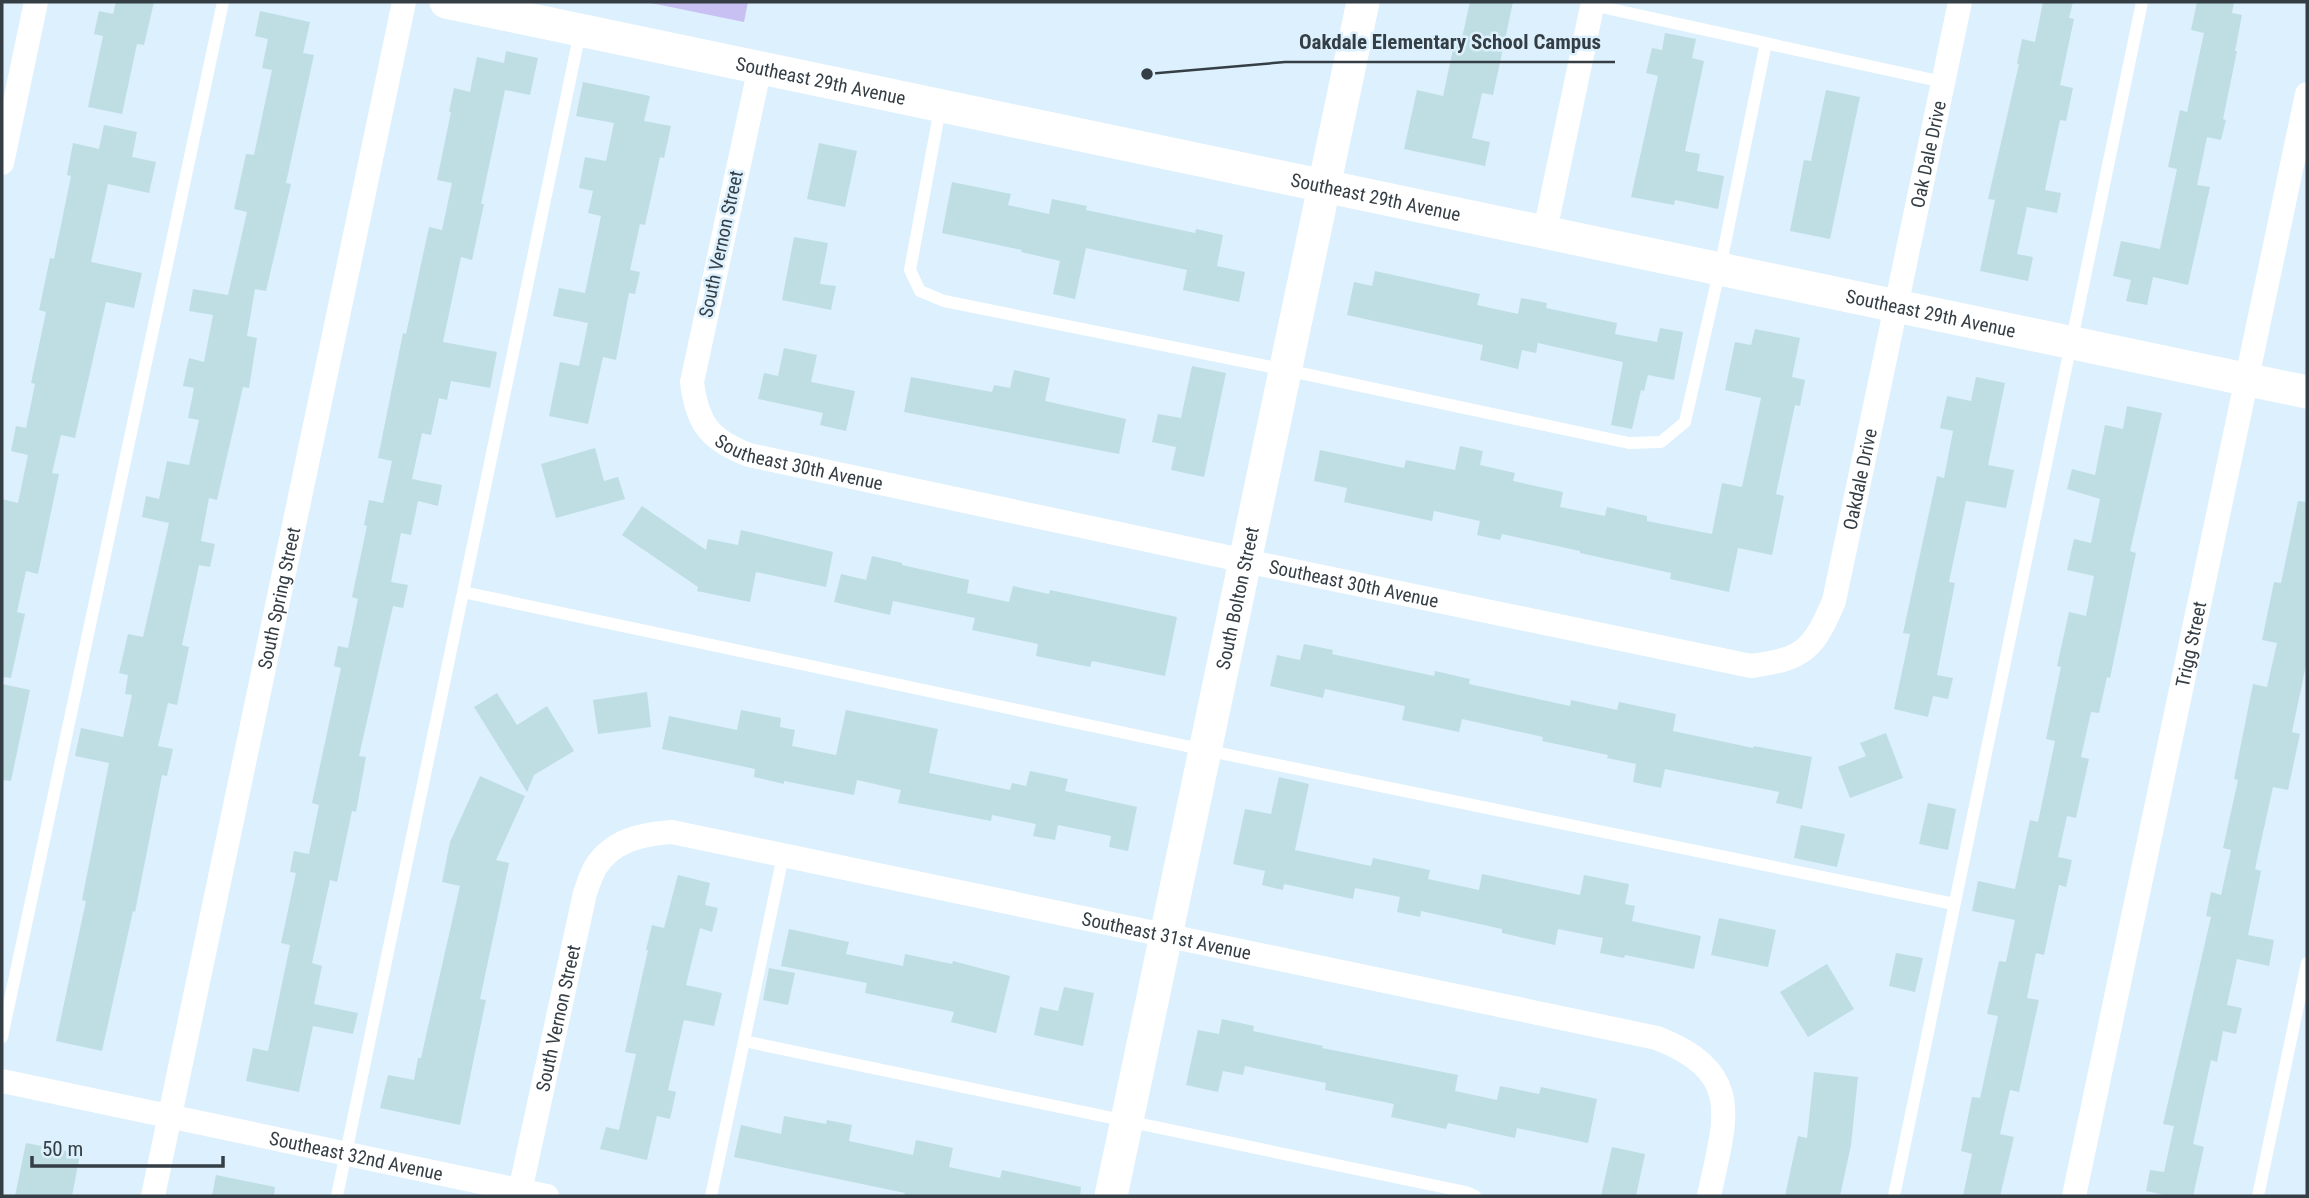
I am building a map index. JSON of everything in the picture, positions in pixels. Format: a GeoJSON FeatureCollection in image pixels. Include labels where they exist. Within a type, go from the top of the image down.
{"type":"FeatureCollection","features":[{"type":"Feature","properties":{"kind":"street"},"geometry":{"type":"LineString","coordinates":[[2,163],[36,2]]}},
{"type":"Feature","properties":{"kind":"street","name":"South Spring Street"},"geometry":{"type":"LineString","coordinates":[[153,1196],[404,2]]}},
{"type":"Feature","properties":{"kind":"street","name":"Southeast 29th Avenue"},"geometry":{"type":"LineString","coordinates":[[446,2],[2307,392]]}},
{"type":"Feature","properties":{"kind":"street","name":"South Bolton Street"},"geometry":{"type":"LineString","coordinates":[[1111,1196],[1363,2]]}},
{"type":"Feature","properties":{"kind":"street","name":"Oak Dale Drive"},"geometry":{"type":"LineString","coordinates":[[1897,305],[1960,2]]}},
{"type":"Feature","properties":{"kind":"street"},"geometry":{"type":"LineString","coordinates":[[1545,231],[1592,4]]}},
{"type":"Feature","properties":{"kind":"street","name":"South Vernon Street"},"geometry":{"type":"LineString","coordinates":[[702,421],[694,402],[692,382],[760,67]]}},
{"type":"Feature","properties":{"kind":"street","name":"Trigg Street"},"geometry":{"type":"LineString","coordinates":[[2074,1196],[2307,94]]}},
{"type":"Feature","properties":{"kind":"street","name":"Oakdale Drive"},"geometry":{"type":"LineString","coordinates":[[1808,648],[1822,631],[1834,601],[1897,305]]}},
{"type":"Feature","properties":{"kind":"street","name":"Southeast 30th Avenue"},"geometry":{"type":"LineString","coordinates":[[702,421],[726,446],[749,455],[1730,662],[1751,666],[1774,663],[1792,658],[1808,648]]}},
{"type":"Feature","properties":{"kind":"street","name":"Southeast 31st Avenue"},"geometry":{"type":"LineString","coordinates":[[613,848],[641,834],[672,832],[1657,1038],[1698,1059],[1712,1074],[1723,1096],[1724,1126],[1709,1196]]}},
{"type":"Feature","properties":{"kind":"street","name":"South Vernon Street"},"geometry":{"type":"LineString","coordinates":[[519,1193],[585,893],[596,867],[613,848]]}},
{"type":"Feature","properties":{"kind":"street","name":"Southeast 32nd Avenue"},"geometry":{"type":"LineString","coordinates":[[2,1081],[346,1153],[519,1193],[547,1196]]}},
{"type":"Feature","properties":{"kind":"lane"},"geometry":{"type":"LineString","coordinates":[[2,1037],[223,2]]}},
{"type":"Feature","properties":{"kind":"lane"},"geometry":{"type":"LineString","coordinates":[[1894,1196],[2142,2]]}},
{"type":"Feature","properties":{"kind":"lane"},"geometry":{"type":"LineString","coordinates":[[1592,4],[1943,82]]}},
{"type":"Feature","properties":{"kind":"lane"},"geometry":{"type":"LineString","coordinates":[[337,1196],[581,29]]}},
{"type":"Feature","properties":{"kind":"lane"},"geometry":{"type":"LineString","coordinates":[[941,105],[909,270],[920,291],[944,301],[1629,443],[1661,442],[1685,422],[1766,43]]}},
{"type":"Feature","properties":{"kind":"lane"},"geometry":{"type":"LineString","coordinates":[[463,592],[1205,750],[1954,904]]}},
{"type":"Feature","properties":{"kind":"lane"},"geometry":{"type":"LineString","coordinates":[[711,1196],[783,856]]}},
{"type":"Feature","properties":{"kind":"lane"},"geometry":{"type":"LineString","coordinates":[[2258,1196],[2307,963]]}},
{"type":"Feature","properties":{"kind":"lane"},"geometry":{"type":"LineString","coordinates":[[744,1041],[1475,1196]]}},
{"type":"Feature","properties":{"kind":"shaded area"},"geometry":{"type":"Polygon","coordinates":[[[646,2],[748,2],[744,22],[646,2]]]}},
{"type":"Feature","properties":{"kind":"building"},"geometry":{"type":"Polygon","coordinates":[[[116,2],[154,2],[144,45],[137,44],[122,114],[88,107],[103,36],[94,34],[99,11],[113,14],[116,2]]]}},
{"type":"Feature","properties":{"kind":"building"},"geometry":{"type":"Polygon","coordinates":[[[1470,2],[1513,2],[1493,95],[1482,93],[1472,138],[1490,142],[1485,166],[1404,149],[1417,90],[1443,96],[1454,45],[1460,47],[1470,2]]]}},
{"type":"Feature","properties":{"kind":"building"},"geometry":{"type":"Polygon","coordinates":[[[2043,2],[2073,2],[2069,18],[2074,19],[2060,85],[2073,88],[2066,121],[2060,120],[2045,190],[2061,193],[2057,213],[2027,207],[2017,254],[2033,257],[2028,281],[1980,271],[1995,200],[1988,199],[2019,64],[2022,39],[2035,42],[2043,2]]]}},
{"type":"Feature","properties":{"kind":"building"},"geometry":{"type":"Polygon","coordinates":[[[2197,2],[2234,2],[2232,13],[2242,15],[2221,140],[2207,137],[2197,185],[2210,187],[2188,285],[2153,277],[2147,305],[2126,301],[2131,280],[2113,276],[2121,241],[2160,249],[2177,169],[2168,167],[2180,110],[2187,112],[2204,33],[2191,30],[2197,2]]]}},
{"type":"Feature","properties":{"kind":"building"},"geometry":{"type":"Polygon","coordinates":[[[260,11],[310,22],[303,53],[314,55],[286,183],[291,184],[266,291],[255,289],[247,336],[257,338],[249,388],[243,387],[217,500],[209,498],[201,541],[215,544],[210,567],[199,565],[182,645],[189,647],[177,705],[168,703],[158,746],[173,749],[167,776],[162,775],[135,912],[133,911],[102,1051],[56,1041],[86,901],[82,900],[109,763],[75,756],[81,728],[123,737],[132,695],[125,694],[128,675],[119,673],[128,634],[143,637],[169,523],[142,517],[146,496],[159,499],[167,461],[189,465],[199,420],[188,418],[194,388],[183,386],[189,358],[204,362],[213,315],[189,311],[193,289],[228,295],[247,212],[234,209],[246,154],[254,155],[272,70],[262,68],[268,39],[255,36],[260,11]]]}},
{"type":"Feature","properties":{"kind":"building"},"geometry":{"type":"Polygon","coordinates":[[[1665,33],[1696,39],[1692,58],[1704,61],[1685,151],[1700,154],[1697,171],[1724,176],[1718,209],[1675,200],[1674,205],[1631,197],[1658,76],[1646,73],[1652,48],[1662,50],[1665,33]]]}},
{"type":"Feature","properties":{"kind":"building"},"geometry":{"type":"Polygon","coordinates":[[[506,51],[538,58],[530,95],[505,90],[472,260],[461,257],[443,342],[497,352],[490,388],[451,381],[447,400],[439,398],[431,435],[422,433],[412,479],[442,485],[438,506],[418,501],[411,535],[401,533],[391,582],[408,585],[403,608],[393,606],[359,756],[366,757],[356,812],[352,811],[337,882],[330,880],[312,963],[322,966],[314,1004],[358,1013],[353,1034],[313,1026],[299,1092],[246,1081],[253,1048],[268,1051],[290,945],[281,943],[296,873],[290,872],[294,851],[309,854],[319,805],[312,803],[341,668],[334,666],[338,646],[348,648],[358,599],[352,597],[367,526],[364,525],[369,500],[383,503],[392,461],[378,458],[403,333],[406,334],[429,227],[442,230],[452,183],[437,180],[454,88],[470,92],[477,57],[504,63],[506,51]]]}},
{"type":"Feature","properties":{"kind":"building"},"geometry":{"type":"Polygon","coordinates":[[[583,82],[650,96],[644,121],[671,126],[664,158],[660,157],[645,225],[640,224],[630,270],[640,272],[635,294],[629,293],[616,360],[603,357],[588,424],[549,416],[560,362],[579,366],[588,323],[553,316],[559,288],[585,293],[601,216],[588,213],[593,191],[579,188],[585,157],[606,161],[614,123],[576,116],[583,82]]]}},
{"type":"Feature","properties":{"kind":"building"},"geometry":{"type":"Polygon","coordinates":[[[1826,90],[1860,97],[1830,239],[1790,231],[1804,160],[1811,161],[1826,90]]]}},
{"type":"Feature","properties":{"kind":"building"},"geometry":{"type":"Polygon","coordinates":[[[104,125],[137,132],[132,157],[156,162],[149,193],[108,184],[91,262],[142,273],[134,308],[106,302],[75,438],[61,435],[52,473],[59,474],[38,574],[26,571],[17,612],[25,614],[11,678],[2,677],[2,499],[18,503],[28,455],[11,451],[16,426],[26,428],[35,384],[31,383],[46,312],[39,310],[50,258],[54,259],[71,176],[67,175],[73,143],[99,149],[104,125]]]}},
{"type":"Feature","properties":{"kind":"building"},"geometry":{"type":"Polygon","coordinates":[[[819,143],[857,151],[845,207],[807,199],[819,143]]]}},
{"type":"Feature","properties":{"kind":"building"},"geometry":{"type":"Polygon","coordinates":[[[952,182],[1011,194],[1008,205],[1049,214],[1052,199],[1087,206],[1086,210],[1195,233],[1196,229],[1223,235],[1217,266],[1245,272],[1239,302],[1183,290],[1187,270],[1086,248],[1075,299],[1053,294],[1060,261],[942,233],[952,182]]]}},
{"type":"Feature","properties":{"kind":"building"},"geometry":{"type":"Polygon","coordinates":[[[794,237],[828,243],[820,284],[836,286],[831,310],[782,300],[794,237]]]}},
{"type":"Feature","properties":{"kind":"building"},"geometry":{"type":"Polygon","coordinates":[[[1375,271],[1480,294],[1477,305],[1518,314],[1521,298],[1547,303],[1546,308],[1617,323],[1615,334],[1657,342],[1660,328],[1683,332],[1674,380],[1648,375],[1644,391],[1641,390],[1632,429],[1611,425],[1623,362],[1538,343],[1536,353],[1522,350],[1518,369],[1480,360],[1483,345],[1347,315],[1354,282],[1372,286],[1375,271]]]}},
{"type":"Feature","properties":{"kind":"building"},"geometry":{"type":"Polygon","coordinates":[[[1755,329],[1800,338],[1792,377],[1805,380],[1800,406],[1795,405],[1776,494],[1784,496],[1772,555],[1738,548],[1729,592],[1670,579],[1671,573],[1580,551],[1502,534],[1500,540],[1477,535],[1480,521],[1434,511],[1432,521],[1344,502],[1347,488],[1314,481],[1320,450],[1404,468],[1406,460],[1455,470],[1460,446],[1483,451],[1480,465],[1515,473],[1513,481],[1563,492],[1560,507],[1605,516],[1607,507],[1647,516],[1647,521],[1712,534],[1722,483],[1742,487],[1761,398],[1725,390],[1735,342],[1751,345],[1755,329]]]}},
{"type":"Feature","properties":{"kind":"building"},"geometry":{"type":"Polygon","coordinates":[[[784,348],[817,355],[811,382],[855,391],[846,431],[820,425],[823,413],[758,399],[764,373],[778,376],[784,348]]]}},
{"type":"Feature","properties":{"kind":"building"},"geometry":{"type":"Polygon","coordinates":[[[1192,366],[1226,373],[1204,477],[1171,470],[1176,447],[1152,442],[1158,414],[1181,418],[1192,366]]]}},
{"type":"Feature","properties":{"kind":"building"},"geometry":{"type":"Polygon","coordinates":[[[1014,370],[1050,378],[1045,401],[1126,419],[1119,454],[904,412],[911,377],[992,392],[994,385],[1010,388],[1014,370]]]}},
{"type":"Feature","properties":{"kind":"building"},"geometry":{"type":"Polygon","coordinates":[[[1976,377],[2005,383],[1988,465],[2014,470],[2006,508],[1966,501],[1949,582],[1955,583],[1937,675],[1953,678],[1948,699],[1933,696],[1928,717],[1894,709],[1910,634],[1903,633],[1937,476],[1944,478],[1953,431],[1940,428],[1947,396],[1971,401],[1976,377]]]}},
{"type":"Feature","properties":{"kind":"building"},"geometry":{"type":"Polygon","coordinates":[[[2127,406],[2162,413],[2130,551],[2136,553],[2110,678],[2107,677],[2099,713],[2091,712],[2081,757],[2089,759],[2076,818],[2067,816],[2058,857],[2072,860],[2066,887],[2059,885],[2044,955],[2036,953],[2027,998],[2039,1000],[2019,1092],[2010,1090],[2000,1134],[2014,1137],[2000,1196],[1963,1196],[1972,1154],[1961,1151],[1972,1097],[1980,1098],[1998,1016],[1987,1014],[1999,961],[2006,962],[2015,920],[1972,911],[1978,881],[2015,889],[2030,820],[2038,822],[2055,741],[2046,739],[2061,667],[2057,666],[2069,612],[2086,616],[2094,576],[2067,570],[2074,539],[2091,543],[2100,499],[2067,489],[2072,469],[2095,475],[2105,425],[2123,429],[2127,406]]]}},
{"type":"Feature","properties":{"kind":"building"},"geometry":{"type":"Polygon","coordinates":[[[595,448],[604,481],[618,477],[625,499],[556,518],[541,464],[595,448]]]}},
{"type":"Feature","properties":{"kind":"building"},"geometry":{"type":"Polygon","coordinates":[[[2298,501],[2307,502],[2307,660],[2292,732],[2300,734],[2288,790],[2273,787],[2255,869],[2261,871],[2248,935],[2274,940],[2269,966],[2237,959],[2227,1005],[2242,1008],[2236,1034],[2223,1031],[2217,1062],[2211,1060],[2193,1144],[2204,1147],[2193,1196],[2169,1196],[2146,1191],[2150,1170],[2164,1172],[2174,1126],[2163,1124],[2211,917],[2206,916],[2211,892],[2221,895],[2231,850],[2223,848],[2238,780],[2234,779],[2253,684],[2267,687],[2277,643],[2262,640],[2274,582],[2281,583],[2298,501]]]}},
{"type":"Feature","properties":{"kind":"building"},"geometry":{"type":"Polygon","coordinates":[[[642,506],[706,550],[708,539],[738,545],[741,530],[833,552],[826,587],[756,572],[750,602],[697,591],[698,587],[622,535],[642,506]]]}},
{"type":"Feature","properties":{"kind":"building"},"geometry":{"type":"Polygon","coordinates":[[[872,556],[969,580],[967,593],[1009,602],[1013,586],[1049,594],[1050,590],[1177,617],[1165,676],[1092,661],[1090,667],[1036,656],[1038,644],[972,630],[975,618],[893,601],[890,615],[834,602],[841,574],[866,580],[872,556]]]}},
{"type":"Feature","properties":{"kind":"building"},"geometry":{"type":"Polygon","coordinates":[[[1304,644],[1333,650],[1332,654],[1434,676],[1435,671],[1470,679],[1469,684],[1570,706],[1571,700],[1617,710],[1619,702],[1676,714],[1673,731],[1812,757],[1802,809],[1776,803],[1779,792],[1665,769],[1661,788],[1633,782],[1636,764],[1542,741],[1543,737],[1462,719],[1459,732],[1402,720],[1405,706],[1325,689],[1323,698],[1270,686],[1277,655],[1300,660],[1304,644]]]}},
{"type":"Feature","properties":{"kind":"building"},"geometry":{"type":"Polygon","coordinates":[[[2,684],[30,690],[11,781],[2,780],[2,684]]]}},
{"type":"Feature","properties":{"kind":"building"},"geometry":{"type":"Polygon","coordinates":[[[647,692],[651,727],[598,734],[593,700],[647,692]]]}},
{"type":"Feature","properties":{"kind":"building"},"geometry":{"type":"Polygon","coordinates":[[[497,693],[517,725],[547,706],[574,751],[534,775],[527,792],[474,707],[497,693]]]}},
{"type":"Feature","properties":{"kind":"building"},"geometry":{"type":"Polygon","coordinates":[[[741,710],[781,718],[780,727],[795,730],[792,746],[836,755],[846,710],[938,729],[929,773],[1010,790],[1012,783],[1026,786],[1030,771],[1068,779],[1065,791],[1137,807],[1128,851],[1109,847],[1111,836],[1058,825],[1055,840],[1033,836],[1036,824],[992,815],[991,821],[898,803],[901,790],[857,780],[854,795],[784,781],[784,784],[754,777],[755,769],[662,749],[669,716],[737,730],[741,710]]]}},
{"type":"Feature","properties":{"kind":"building"},"geometry":{"type":"Polygon","coordinates":[[[1886,733],[1903,778],[1850,798],[1838,767],[1866,756],[1860,743],[1886,733]]]}},
{"type":"Feature","properties":{"kind":"building"},"geometry":{"type":"Polygon","coordinates":[[[480,776],[525,796],[496,860],[509,863],[480,999],[486,1000],[460,1125],[380,1108],[388,1075],[414,1080],[418,1058],[421,1058],[460,886],[442,882],[450,842],[480,776]]]}},
{"type":"Feature","properties":{"kind":"building"},"geometry":{"type":"Polygon","coordinates":[[[1279,777],[1309,784],[1295,850],[1371,866],[1373,858],[1430,870],[1428,879],[1479,890],[1482,874],[1580,895],[1584,875],[1629,884],[1625,904],[1635,906],[1632,921],[1701,936],[1694,969],[1625,955],[1624,958],[1600,953],[1603,938],[1558,929],[1555,945],[1502,933],[1502,929],[1421,911],[1420,917],[1397,912],[1400,897],[1355,888],[1353,899],[1284,884],[1283,890],[1262,885],[1265,871],[1233,864],[1245,809],[1271,814],[1279,777]]]}},
{"type":"Feature","properties":{"kind":"building"},"geometry":{"type":"Polygon","coordinates":[[[1928,803],[1956,809],[1948,850],[1919,844],[1928,803]]]}},
{"type":"Feature","properties":{"kind":"building"},"geometry":{"type":"Polygon","coordinates":[[[1801,825],[1845,834],[1837,867],[1794,858],[1801,825]]]}},
{"type":"Feature","properties":{"kind":"building"},"geometry":{"type":"Polygon","coordinates":[[[678,875],[710,883],[705,905],[718,908],[712,932],[700,928],[686,985],[722,993],[714,1026],[684,1020],[668,1090],[676,1092],[670,1119],[657,1116],[647,1160],[600,1149],[606,1127],[619,1130],[636,1054],[625,1052],[646,950],[652,925],[664,928],[678,875]]]}},
{"type":"Feature","properties":{"kind":"building"},"geometry":{"type":"Polygon","coordinates":[[[1719,918],[1776,930],[1768,967],[1711,955],[1719,918]]]}},
{"type":"Feature","properties":{"kind":"building"},"geometry":{"type":"Polygon","coordinates":[[[789,929],[849,942],[846,954],[903,966],[905,954],[952,964],[953,961],[1010,976],[996,1033],[951,1022],[954,1012],[865,993],[867,983],[781,966],[789,929]]]}},
{"type":"Feature","properties":{"kind":"building"},"geometry":{"type":"Polygon","coordinates":[[[1896,953],[1923,958],[1915,992],[1889,986],[1896,953]]]}},
{"type":"Feature","properties":{"kind":"building"},"geometry":{"type":"Polygon","coordinates":[[[1827,964],[1854,1009],[1808,1037],[1780,992],[1827,964]]]}},
{"type":"Feature","properties":{"kind":"building"},"geometry":{"type":"Polygon","coordinates":[[[769,968],[795,973],[788,1005],[763,1000],[769,968]]]}},
{"type":"Feature","properties":{"kind":"building"},"geometry":{"type":"Polygon","coordinates":[[[1064,987],[1094,993],[1083,1046],[1034,1035],[1040,1007],[1058,1011],[1064,987]]]}},
{"type":"Feature","properties":{"kind":"building"},"geometry":{"type":"Polygon","coordinates":[[[1222,1019],[1254,1026],[1253,1031],[1323,1046],[1322,1048],[1458,1075],[1455,1091],[1497,1100],[1500,1086],[1539,1094],[1541,1087],[1597,1099],[1588,1143],[1517,1128],[1515,1138],[1448,1123],[1446,1129],[1391,1117],[1394,1104],[1325,1090],[1326,1083],[1245,1066],[1243,1075],[1223,1071],[1218,1092],[1186,1085],[1198,1030],[1219,1034],[1222,1019]]]}},
{"type":"Feature","properties":{"kind":"building"},"geometry":{"type":"Polygon","coordinates":[[[1814,1072],[1858,1077],[1851,1145],[1840,1196],[1785,1196],[1798,1136],[1807,1138],[1814,1072]]]}},
{"type":"Feature","properties":{"kind":"building"},"geometry":{"type":"Polygon","coordinates":[[[784,1116],[826,1124],[827,1120],[852,1125],[849,1141],[913,1155],[916,1140],[953,1148],[949,1167],[1000,1178],[1002,1170],[1081,1187],[1080,1196],[904,1196],[905,1193],[734,1157],[741,1125],[781,1134],[784,1116]]]}},
{"type":"Feature","properties":{"kind":"building"},"geometry":{"type":"Polygon","coordinates":[[[26,1143],[80,1154],[72,1196],[15,1196],[26,1143]]]}},
{"type":"Feature","properties":{"kind":"building"},"geometry":{"type":"Polygon","coordinates":[[[1612,1147],[1645,1154],[1636,1196],[1601,1196],[1612,1147]]]}},
{"type":"Feature","properties":{"kind":"building"},"geometry":{"type":"Polygon","coordinates":[[[216,1175],[275,1187],[274,1196],[212,1196],[216,1175]]]}},
{"type":"Feature","properties":{"kind":"place","name":"Oakdale Elementary School Campus"},"geometry":{"type":"Point","coordinates":[1147,74]}}]}
